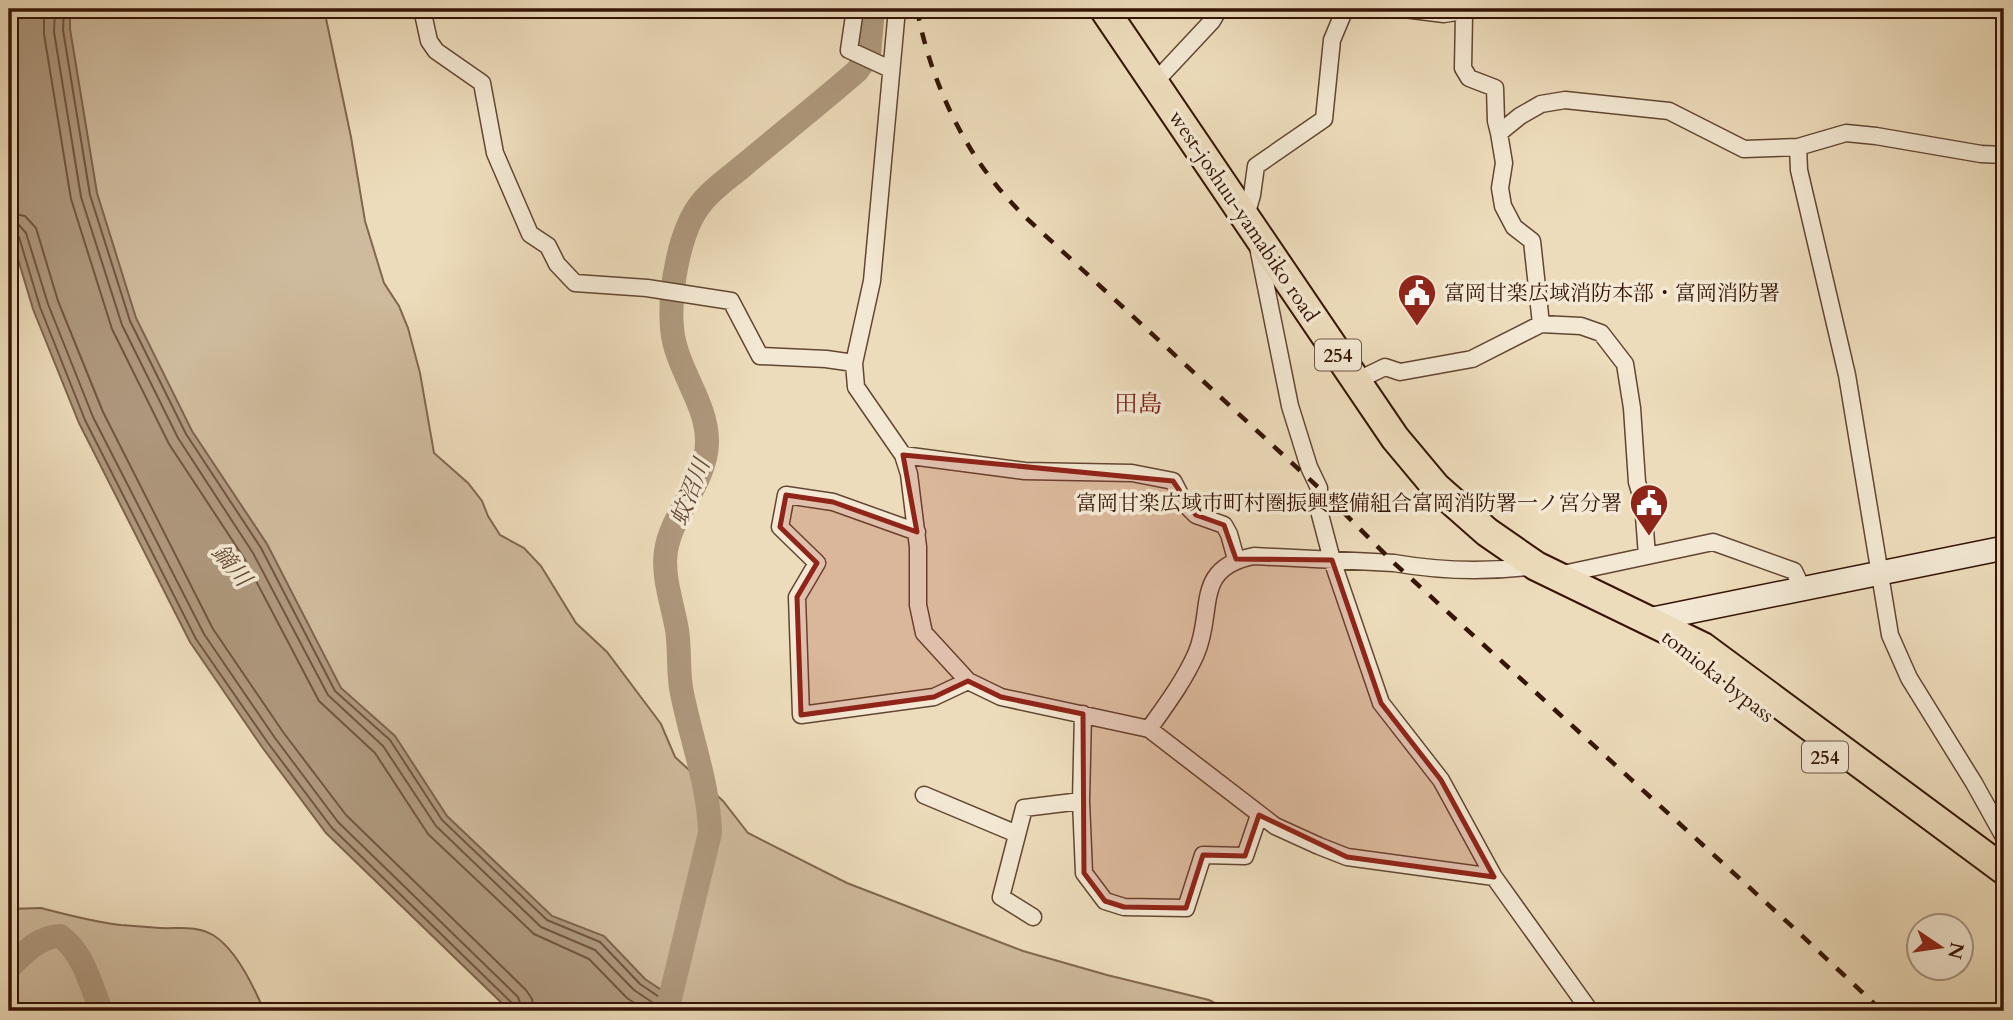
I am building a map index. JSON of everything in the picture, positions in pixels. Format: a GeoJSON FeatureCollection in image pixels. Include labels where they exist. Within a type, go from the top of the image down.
{"type":"FeatureCollection","features":[{"type":"Feature","properties":{"kind":"highway","name":"west-joshuu-yamabiko road"},"geometry":{"type":"LineString","coordinates":[[1104,9],[1395,438],[1436,487],[1487,532],[1546,571],[1648,620]]}},
{"type":"Feature","properties":{"kind":"highway","name":"tomioka bypass"},"geometry":{"type":"LineString","coordinates":[[1648,620],[1703,647],[2004,870]]}},
{"type":"Feature","properties":{"kind":"highway","name":"tomioka bypass"},"geometry":{"type":"LineString","coordinates":[[1648,620],[1694,660],[2004,890]]}},
{"type":"Feature","properties":{"kind":"street"},"geometry":{"type":"LineString","coordinates":[[422,9],[429,41],[436,51],[482,83],[495,153],[530,234],[548,246],[557,264],[575,283],[647,288],[731,301],[760,356],[854,363]]}},
{"type":"Feature","properties":{"kind":"street"},"geometry":{"type":"LineString","coordinates":[[855,9],[849,50],[885,67]]}},
{"type":"Feature","properties":{"kind":"street"},"geometry":{"type":"LineString","coordinates":[[897,9],[885,67],[872,281],[854,363],[856,387],[903,455],[909,474],[916,533],[918,605],[924,634],[968,681],[1001,697],[1149,729],[1275,827],[1348,857],[1494,877]]}},
{"type":"Feature","properties":{"kind":"street"},"geometry":{"type":"LineString","coordinates":[[1154,83],[1212,21],[1219,9]]}},
{"type":"Feature","properties":{"kind":"street"},"geometry":{"type":"LineString","coordinates":[[1345,9],[1332,40],[1324,119],[1255,166],[1250,226],[1290,406],[1309,467],[1319,488],[1318,507],[1332,560],[1381,704],[1441,780],[1494,877],[1590,1011]]}},
{"type":"Feature","properties":{"kind":"street"},"geometry":{"type":"LineString","coordinates":[[1404,9],[1456,12],[1464,15],[1463,68],[1469,78],[1494,88],[1496,121],[1504,163],[1500,188],[1503,206],[1514,227],[1532,241],[1541,324]]}},
{"type":"Feature","properties":{"kind":"street"},"geometry":{"type":"LineString","coordinates":[[1499,133],[1541,104],[1565,100],[1669,111],[1744,149],[1798,147],[1846,134],[1876,135],[1981,154],[2004,155]]}},
{"type":"Feature","properties":{"kind":"street"},"geometry":{"type":"LineString","coordinates":[[1798,147],[1799,170],[1847,375],[1890,635],[1909,678],[1975,783],[2004,837]]}},
{"type":"Feature","properties":{"kind":"street"},"geometry":{"type":"LineString","coordinates":[[1356,380],[1385,367],[1400,372],[1472,359],[1541,324],[1581,326],[1601,333],[1625,364],[1647,555]]}},
{"type":"Feature","properties":{"kind":"street"},"geometry":{"type":"LineString","coordinates":[[903,455],[1025,471],[1132,474],[1173,481],[1185,504],[1196,514],[1224,525],[1236,559]]}},
{"type":"Feature","properties":{"kind":"street"},"geometry":{"type":"LineString","coordinates":[[916,533],[833,502],[786,495],[780,527],[817,563],[797,597],[801,715],[934,697],[968,681]]}},
{"type":"Feature","properties":{"kind":"street"},"geometry":{"type":"LineString","coordinates":[[1149,729],[1197,652],[1212,581],[1226,565],[1236,559],[1254,556],[1416,567],[1546,571],[1713,542],[1794,571],[1802,588]]}},
{"type":"Feature","properties":{"kind":"street"},"geometry":{"type":"LineString","coordinates":[[1648,620],[2004,548]]}},
{"type":"Feature","properties":{"kind":"street"},"geometry":{"type":"LineString","coordinates":[[1083,714],[1081,801],[1084,873],[1105,901],[1124,907],[1186,908],[1203,855],[1245,856],[1259,815]]}},
{"type":"Feature","properties":{"kind":"street"},"geometry":{"type":"LineString","coordinates":[[924,795],[1017,834]]}},
{"type":"Feature","properties":{"kind":"street"},"geometry":{"type":"LineString","coordinates":[[1033,917],[1002,897],[1024,808],[1081,801]]}},
{"type":"Feature","properties":{"kind":"highlighted area"},"geometry":{"type":"Polygon","coordinates":[[[903,455],[1173,481],[1196,515],[1224,525],[1236,559],[1332,560],[1381,703],[1441,780],[1494,877],[1347,857],[1259,815],[1245,856],[1203,855],[1186,908],[1124,907],[1105,901],[1084,873],[1083,714],[1001,697],[968,681],[934,697],[801,715],[797,597],[817,563],[780,527],[786,495],[833,502],[917,532],[903,455]]]}},
{"type":"Feature","properties":{"kind":"shaded area"},"geometry":{"type":"Polygon","coordinates":[[[51,9],[324,9],[351,137],[365,221],[384,283],[399,306],[408,328],[420,373],[434,453],[468,483],[482,501],[500,535],[524,548],[541,566],[576,623],[607,652],[661,724],[675,757],[723,801],[748,833],[847,883],[1023,951],[1209,1000],[1231,1011],[634,1011],[181,547],[51,9]]]}},
{"type":"Feature","properties":{"kind":"shaded area"},"geometry":{"type":"Polygon","coordinates":[[[41,908],[111,924],[207,932],[221,941],[237,959],[264,1011],[9,1011],[9,909],[41,908]]]}},
{"type":"Feature","properties":{"kind":"water","name":"鏑川"},"geometry":{"type":"Polygon","coordinates":[[[9,9],[70,9],[70,29],[97,193],[136,318],[192,431],[267,544],[341,688],[395,736],[447,816],[552,916],[604,936],[645,979],[693,1011],[510,1011],[326,833],[262,747],[190,642],[79,423],[33,309],[9,229],[9,9]]]}},
{"type":"Feature","properties":{"kind":"waterway","name":"蚊沼川"},"geometry":{"type":"LineString","coordinates":[[667,1011],[710,833],[703,779],[681,688],[677,630],[665,571],[669,538],[701,471],[707,443],[702,414],[674,343],[671,313],[677,261],[688,227],[707,196],[857,71],[869,54],[873,9]]}},
{"type":"Feature","properties":{"kind":"waterway"},"geometry":{"type":"LineString","coordinates":[[9,968],[38,943],[60,936],[80,960],[101,1011]]}},
{"type":"Feature","properties":{"kind":"railway"},"geometry":{"type":"LineString","coordinates":[[917,9],[928,54],[955,121],[979,162],[1022,214],[1319,488],[1394,563],[1882,1011]]}},
{"type":"Feature","properties":{"kind":"place","name":"富岡甘楽広域消防本部・富岡消防署"},"geometry":{"type":"Point","coordinates":[1417,327]}},
{"type":"Feature","properties":{"kind":"place","name":"富岡甘楽広域市町村圏振興整備組合富岡消防署一ノ宮分署"},"geometry":{"type":"Point","coordinates":[1649,537]}},
{"type":"Feature","properties":{"kind":"district","name":"田島"},"geometry":{"type":"Point","coordinates":[1138,404]}}]}
